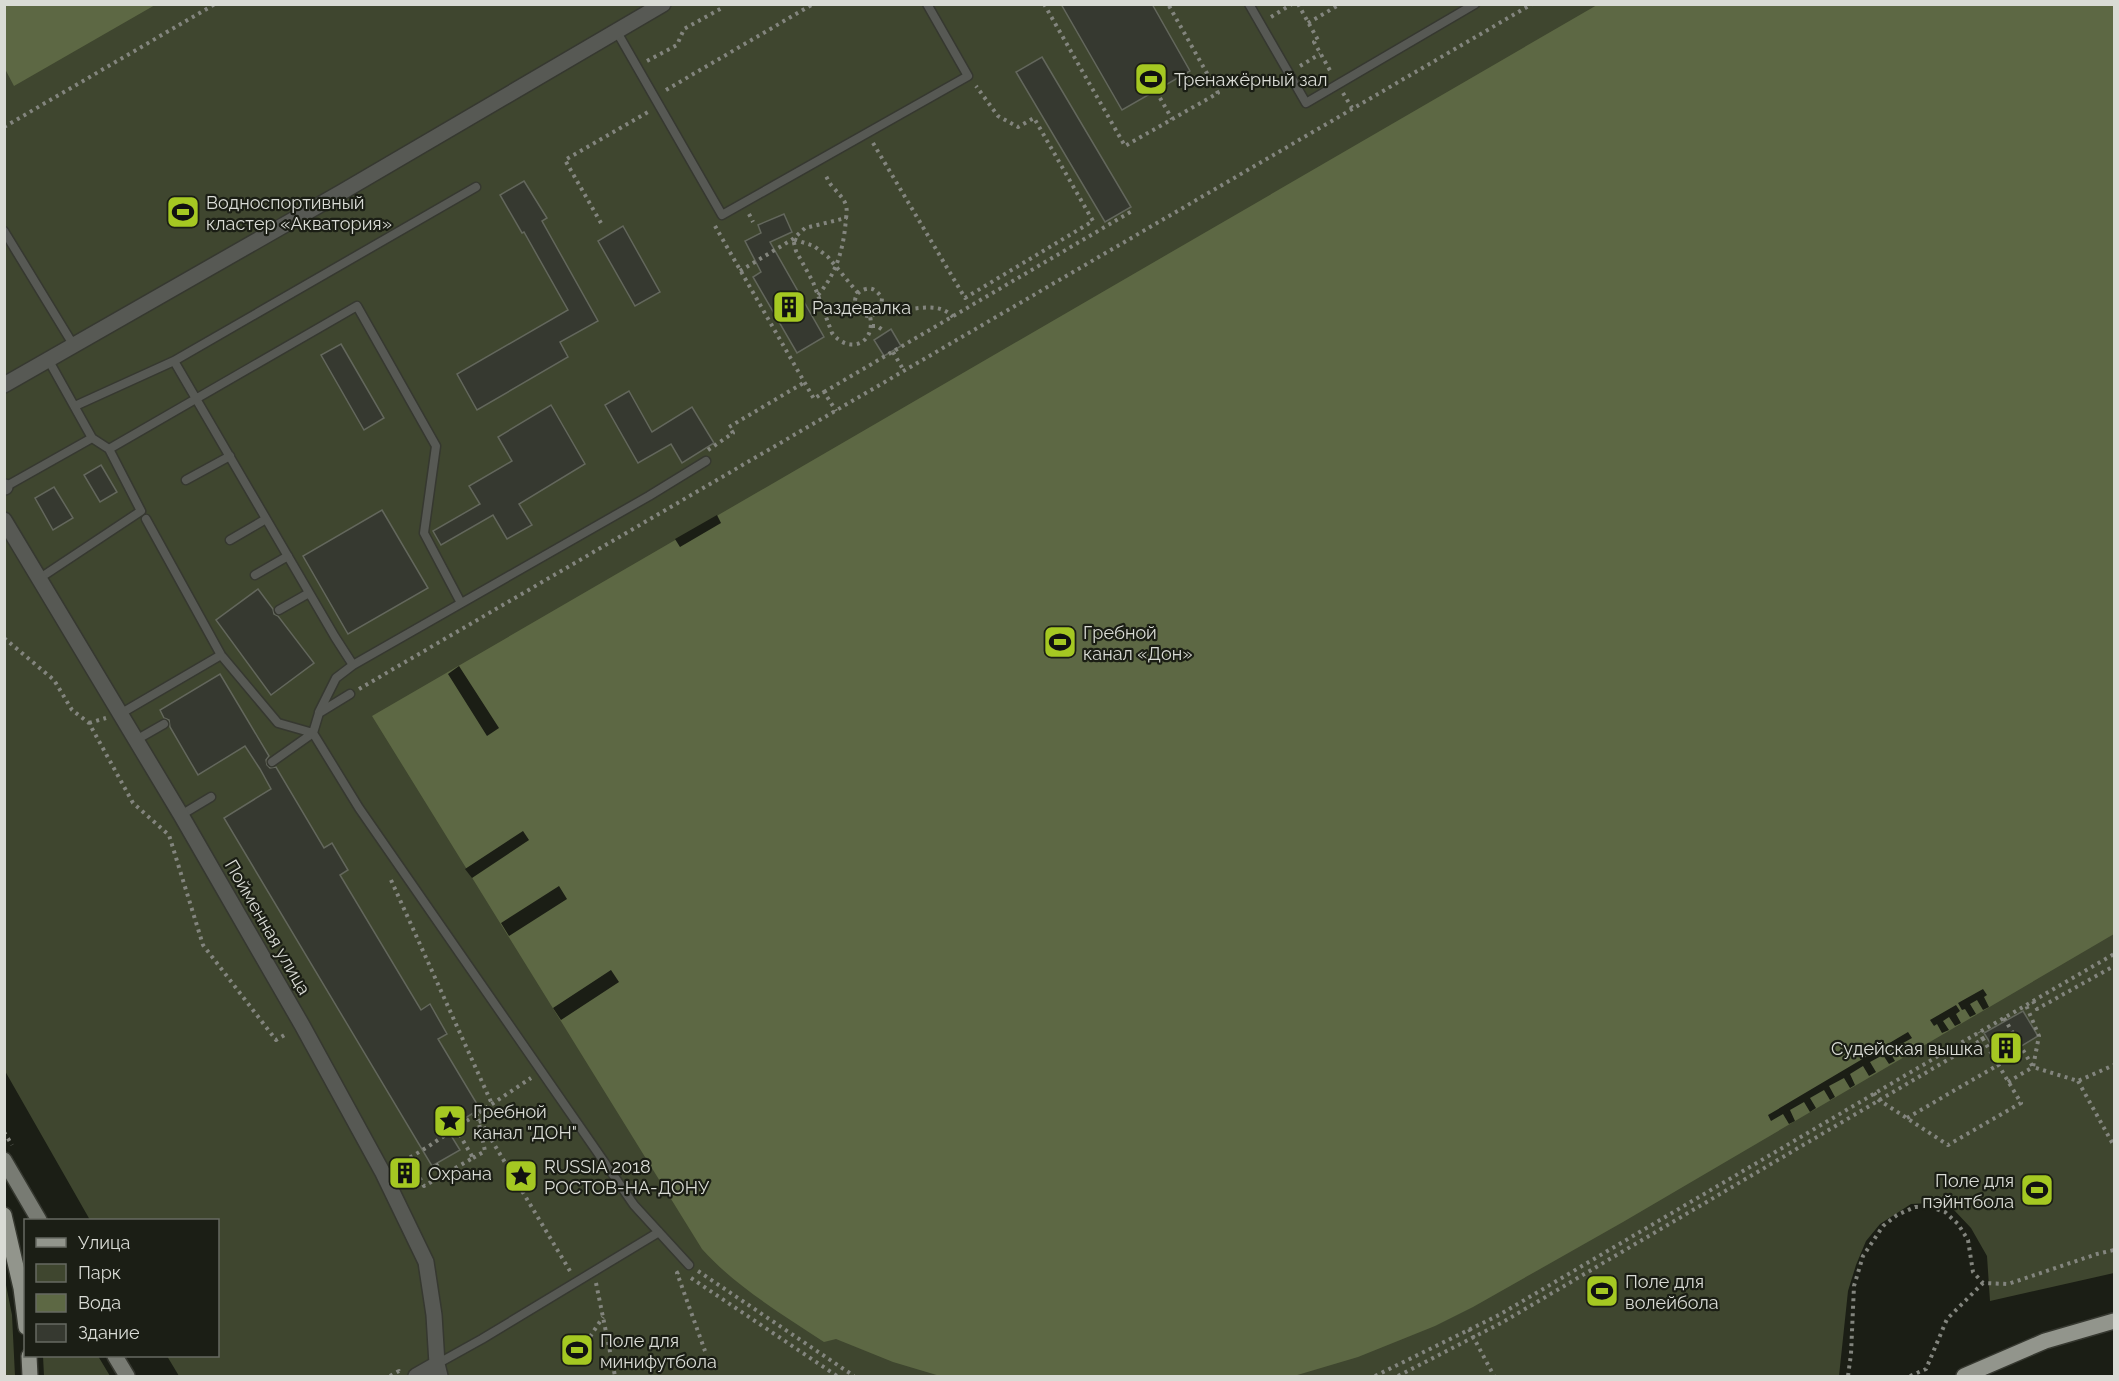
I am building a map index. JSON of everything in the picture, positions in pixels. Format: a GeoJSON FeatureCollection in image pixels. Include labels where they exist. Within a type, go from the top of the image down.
{"type":"FeatureCollection","features":[{"type":"Feature","properties":{"kind":"main road"},"geometry":{"type":"LineString","coordinates":[[4,1160],[38,1219]]}},
{"type":"Feature","properties":{"kind":"main road"},"geometry":{"type":"LineString","coordinates":[[4,1215],[21,1288],[24,1311]]}},
{"type":"Feature","properties":{"kind":"main road"},"geometry":{"type":"LineString","coordinates":[[1964,1377],[2045,1341],[2115,1321]]}},
{"type":"Feature","properties":{"kind":"main road"},"geometry":{"type":"LineString","coordinates":[[28,1357],[30,1377]]}},
{"type":"Feature","properties":{"kind":"main road"},"geometry":{"type":"LineString","coordinates":[[116,1357],[127,1377]]}},
{"type":"Feature","properties":{"kind":"street"},"geometry":{"type":"LineString","coordinates":[[4,385],[663,4]]}},
{"type":"Feature","properties":{"kind":"street","name":"Пойменная улица"},"geometry":{"type":"LineString","coordinates":[[4,520],[181,815],[302,1025],[383,1173],[426,1262],[434,1315],[438,1370]]}},
{"type":"Feature","properties":{"kind":"street"},"geometry":{"type":"LineString","coordinates":[[416,1377],[438,1370]]}},
{"type":"Feature","properties":{"kind":"lane"},"geometry":{"type":"LineString","coordinates":[[616,32],[722,215],[968,76],[927,4]]}},
{"type":"Feature","properties":{"kind":"lane"},"geometry":{"type":"LineString","coordinates":[[1249,4],[1306,103],[1475,4]]}},
{"type":"Feature","properties":{"kind":"lane"},"geometry":{"type":"LineString","coordinates":[[75,406],[174,361],[476,187]]}},
{"type":"Feature","properties":{"kind":"lane"},"geometry":{"type":"LineString","coordinates":[[4,231],[74,346]]}},
{"type":"Feature","properties":{"kind":"lane"},"geometry":{"type":"LineString","coordinates":[[109,449],[357,306],[436,446],[424,533],[461,603]]}},
{"type":"Feature","properties":{"kind":"lane"},"geometry":{"type":"LineString","coordinates":[[40,578],[141,511],[109,449],[92,438],[49,361]]}},
{"type":"Feature","properties":{"kind":"lane"},"geometry":{"type":"LineString","coordinates":[[174,361],[353,665]]}},
{"type":"Feature","properties":{"kind":"lane"},"geometry":{"type":"LineString","coordinates":[[5,487],[92,438]]}},
{"type":"Feature","properties":{"kind":"lane"},"geometry":{"type":"LineString","coordinates":[[186,480],[230,456]]}},
{"type":"Feature","properties":{"kind":"lane"},"geometry":{"type":"LineString","coordinates":[[272,762],[313,733],[319,713],[336,678],[353,665],[706,461]]}},
{"type":"Feature","properties":{"kind":"lane"},"geometry":{"type":"LineString","coordinates":[[146,519],[221,655],[278,723],[313,733],[358,808],[634,1205],[689,1265]]}},
{"type":"Feature","properties":{"kind":"lane"},"geometry":{"type":"LineString","coordinates":[[230,540],[266,519]]}},
{"type":"Feature","properties":{"kind":"lane"},"geometry":{"type":"LineString","coordinates":[[255,575],[288,556]]}},
{"type":"Feature","properties":{"kind":"lane"},"geometry":{"type":"LineString","coordinates":[[279,610],[309,593]]}},
{"type":"Feature","properties":{"kind":"lane"},"geometry":{"type":"LineString","coordinates":[[120,714],[221,655]]}},
{"type":"Feature","properties":{"kind":"lane"},"geometry":{"type":"LineString","coordinates":[[319,713],[350,694]]}},
{"type":"Feature","properties":{"kind":"lane"},"geometry":{"type":"LineString","coordinates":[[136,740],[164,724]]}},
{"type":"Feature","properties":{"kind":"lane"},"geometry":{"type":"LineString","coordinates":[[181,815],[212,797]]}},
{"type":"Feature","properties":{"kind":"lane"},"geometry":{"type":"LineString","coordinates":[[438,1370],[593,1271],[659,1232]]}},
{"type":"Feature","properties":{"kind":"path"},"geometry":{"type":"LineString","coordinates":[[4,127],[215,4]]}},
{"type":"Feature","properties":{"kind":"path"},"geometry":{"type":"LineString","coordinates":[[654,122],[643,103],[813,4]]}},
{"type":"Feature","properties":{"kind":"path"},"geometry":{"type":"LineString","coordinates":[[1044,4],[1125,146],[1218,93],[1168,4]]}},
{"type":"Feature","properties":{"kind":"path"},"geometry":{"type":"LineString","coordinates":[[1260,23],[1292,4]]}},
{"type":"Feature","properties":{"kind":"path"},"geometry":{"type":"LineString","coordinates":[[1298,4],[1318,40],[1314,42],[1320,54],[1352,108]]}},
{"type":"Feature","properties":{"kind":"path"},"geometry":{"type":"LineString","coordinates":[[1308,23],[1337,6],[1336,4]]}},
{"type":"Feature","properties":{"kind":"path"},"geometry":{"type":"LineString","coordinates":[[350,694],[1532,4]]}},
{"type":"Feature","properties":{"kind":"path"},"geometry":{"type":"LineString","coordinates":[[637,68],[677,45],[684,29],[722,8]]}},
{"type":"Feature","properties":{"kind":"path"},"geometry":{"type":"LineString","coordinates":[[1289,73],[1320,54]]}},
{"type":"Feature","properties":{"kind":"path"},"geometry":{"type":"LineString","coordinates":[[867,132],[965,298],[1093,221],[1034,118],[1018,127],[998,116],[968,76]]}},
{"type":"Feature","properties":{"kind":"path"},"geometry":{"type":"LineString","coordinates":[[1160,98],[1172,119]]}},
{"type":"Feature","properties":{"kind":"path"},"geometry":{"type":"LineString","coordinates":[[601,223],[564,160],[648,112]]}},
{"type":"Feature","properties":{"kind":"path"},"geometry":{"type":"LineString","coordinates":[[818,295],[837,268],[843,244],[847,210],[846,201],[832,186],[822,169]]}},
{"type":"Feature","properties":{"kind":"path"},"geometry":{"type":"LineString","coordinates":[[712,221],[814,399],[1132,211]]}},
{"type":"Feature","properties":{"kind":"path"},"geometry":{"type":"LineString","coordinates":[[740,271],[793,239],[805,228],[846,218]]}},
{"type":"Feature","properties":{"kind":"path"},"geometry":{"type":"LineString","coordinates":[[793,239],[814,246],[858,293]]}},
{"type":"Feature","properties":{"kind":"path"},"geometry":{"type":"LineString","coordinates":[[793,239],[796,251],[818,295],[832,333],[842,342],[849,344],[862,342],[867,338],[872,326],[870,316]]}},
{"type":"Feature","properties":{"kind":"path"},"geometry":{"type":"LineString","coordinates":[[869,288],[874,290],[882,298],[881,309],[876,314],[863,315],[858,311],[855,299],[858,293],[869,288]]}},
{"type":"Feature","properties":{"kind":"path"},"geometry":{"type":"LineString","coordinates":[[881,309],[897,311],[933,308],[948,311],[953,317]]}},
{"type":"Feature","properties":{"kind":"path"},"geometry":{"type":"LineString","coordinates":[[872,326],[877,326],[884,332]]}},
{"type":"Feature","properties":{"kind":"path"},"geometry":{"type":"LineString","coordinates":[[893,352],[904,371]]}},
{"type":"Feature","properties":{"kind":"path"},"geometry":{"type":"LineString","coordinates":[[718,480],[706,461],[708,448],[733,433],[729,427],[805,382]]}},
{"type":"Feature","properties":{"kind":"path"},"geometry":{"type":"LineString","coordinates":[[824,392],[836,411]]}},
{"type":"Feature","properties":{"kind":"path"},"geometry":{"type":"LineString","coordinates":[[4,638],[54,680],[72,710],[89,723],[133,803],[169,835],[204,945],[229,979],[276,1040],[302,1025]]}},
{"type":"Feature","properties":{"kind":"path"},"geometry":{"type":"LineString","coordinates":[[387,872],[492,1104]]}},
{"type":"Feature","properties":{"kind":"path"},"geometry":{"type":"LineString","coordinates":[[1375,1377],[1499,1315],[1874,1093],[2115,954]]}},
{"type":"Feature","properties":{"kind":"path"},"geometry":{"type":"LineString","coordinates":[[2033,1001],[2037,1009],[2115,966]]}},
{"type":"Feature","properties":{"kind":"path"},"geometry":{"type":"LineString","coordinates":[[2008,1082],[2033,1067],[2039,1036],[2026,1005]]}},
{"type":"Feature","properties":{"kind":"path"},"geometry":{"type":"LineString","coordinates":[[2004,1018],[2033,1067],[2078,1081],[2115,1065]]}},
{"type":"Feature","properties":{"kind":"path"},"geometry":{"type":"LineString","coordinates":[[1874,1093],[1879,1100],[1948,1145],[2021,1103],[1979,1032]]}},
{"type":"Feature","properties":{"kind":"path"},"geometry":{"type":"LineString","coordinates":[[1398,1377],[1474,1338],[1983,1039]]}},
{"type":"Feature","properties":{"kind":"path"},"geometry":{"type":"LineString","coordinates":[[1907,1118],[1998,1065]]}},
{"type":"Feature","properties":{"kind":"path"},"geometry":{"type":"LineString","coordinates":[[383,1173],[426,1148],[542,1071]]}},
{"type":"Feature","properties":{"kind":"path"},"geometry":{"type":"LineString","coordinates":[[2078,1081],[2115,1146]]}},
{"type":"Feature","properties":{"kind":"path"},"geometry":{"type":"LineString","coordinates":[[476,1114],[576,1282]]}},
{"type":"Feature","properties":{"kind":"path"},"geometry":{"type":"LineString","coordinates":[[476,1114],[485,1151]]}},
{"type":"Feature","properties":{"kind":"path"},"geometry":{"type":"LineString","coordinates":[[454,1125],[473,1158]]}},
{"type":"Feature","properties":{"kind":"path"},"geometry":{"type":"LineString","coordinates":[[409,1158],[424,1186],[495,1145]]}},
{"type":"Feature","properties":{"kind":"path"},"geometry":{"type":"LineString","coordinates":[[426,1148],[430,1154]]}},
{"type":"Feature","properties":{"kind":"path"},"geometry":{"type":"LineString","coordinates":[[436,1164],[444,1175]]}},
{"type":"Feature","properties":{"kind":"path"},"geometry":{"type":"LineString","coordinates":[[1848,1377],[1854,1286],[1863,1256],[1883,1226],[1897,1215],[1916,1207],[1930,1207],[1945,1212],[1958,1224],[1968,1240],[1972,1272],[1983,1283],[2008,1284],[2097,1254],[2115,1251]]}},
{"type":"Feature","properties":{"kind":"path"},"geometry":{"type":"LineString","coordinates":[[689,1265],[854,1377]]}},
{"type":"Feature","properties":{"kind":"path"},"geometry":{"type":"LineString","coordinates":[[593,1271],[615,1377]]}},
{"type":"Feature","properties":{"kind":"path"},"geometry":{"type":"LineString","coordinates":[[677,1273],[705,1351]]}},
{"type":"Feature","properties":{"kind":"path"},"geometry":{"type":"LineString","coordinates":[[691,1277],[837,1377]]}},
{"type":"Feature","properties":{"kind":"path"},"geometry":{"type":"LineString","coordinates":[[1910,1377],[1926,1369],[1947,1319],[1983,1283]]}},
{"type":"Feature","properties":{"kind":"path"},"geometry":{"type":"LineString","coordinates":[[586,1343],[603,1316]]}},
{"type":"Feature","properties":{"kind":"path"},"geometry":{"type":"LineString","coordinates":[[1469,1329],[1494,1377]]}},
{"type":"Feature","properties":{"kind":"path"},"geometry":{"type":"LineString","coordinates":[[390,1377],[399,1371],[402,1377]]}},
{"type":"Feature","properties":{"kind":"green space","name":"Гребной канал «Дон»"},"geometry":{"type":"Polygon","coordinates":[[[4,5],[2114,5],[2114,1273],[1990,1301],[1987,1256],[1971,1228],[1954,1210],[1929,1203],[1911,1204],[1880,1224],[1866,1241],[1848,1291],[1839,1376],[179,1376],[168,1357],[219,1357],[219,1219],[89,1219],[5,1071],[4,5]]]}},
{"type":"Feature","properties":{"kind":"green space"},"geometry":{"type":"Polygon","coordinates":[[[4,1275],[12,1315],[15,1376],[5,1376],[4,1275]]]}},
{"type":"Feature","properties":{"kind":"green space"},"geometry":{"type":"Polygon","coordinates":[[[43,1357],[99,1357],[110,1376],[44,1376],[43,1357]]]}},
{"type":"Feature","properties":{"kind":"water"},"geometry":{"type":"Polygon","coordinates":[[[4,5],[155,5],[14,86],[5,69],[4,5]]]}},
{"type":"Feature","properties":{"kind":"water","name":"Гребной канал «Дон»"},"geometry":{"type":"Polygon","coordinates":[[[1597,5],[2114,5],[2114,934],[1623,1222],[1473,1307],[1435,1326],[1358,1357],[1294,1376],[940,1376],[893,1362],[836,1339],[824,1342],[744,1288],[702,1249],[372,716],[1597,5]]]}},
{"type":"Feature","properties":{"kind":"pier"},"geometry":{"type":"Polygon","coordinates":[[[717,515],[721,523],[680,547],[675,539],[717,515]]]}},
{"type":"Feature","properties":{"kind":"pier"},"geometry":{"type":"Polygon","coordinates":[[[459,666],[499,728],[487,736],[448,674],[459,666]]]}},
{"type":"Feature","properties":{"kind":"pier"},"geometry":{"type":"Polygon","coordinates":[[[523,831],[529,840],[472,878],[465,869],[523,831]]]}},
{"type":"Feature","properties":{"kind":"pier"},"geometry":{"type":"Polygon","coordinates":[[[559,886],[567,899],[509,936],[501,923],[559,886]]]}},
{"type":"Feature","properties":{"kind":"pier"},"geometry":{"type":"Polygon","coordinates":[[[611,970],[619,982],[561,1020],[553,1008],[611,970]]]}},
{"type":"Feature","properties":{"kind":"pier"},"geometry":{"type":"Polygon","coordinates":[[[1983,989],[1987,995],[1984,997],[1989,1007],[1983,1010],[1977,1000],[1970,1004],[1976,1014],[1970,1017],[1958,1003],[1983,989]]]}},
{"type":"Feature","properties":{"kind":"pier"},"geometry":{"type":"Polygon","coordinates":[[[1956,1005],[1960,1011],[1956,1014],[1961,1023],[1955,1026],[1949,1017],[1943,1021],[1949,1030],[1942,1033],[1937,1024],[1934,1026],[1930,1020],[1956,1005]]]}},
{"type":"Feature","properties":{"kind":"pier"},"geometry":{"type":"Polygon","coordinates":[[[1908,1032],[1912,1038],[1889,1051],[1895,1061],[1889,1064],[1883,1055],[1870,1062],[1876,1072],[1869,1076],[1863,1066],[1850,1074],[1855,1085],[1850,1088],[1844,1078],[1829,1086],[1835,1097],[1830,1100],[1824,1090],[1810,1098],[1816,1108],[1810,1112],[1804,1102],[1790,1110],[1795,1121],[1789,1124],[1783,1114],[1771,1121],[1768,1115],[1908,1032]]]}},
{"type":"Feature","properties":{"kind":"building"},"geometry":{"type":"Polygon","coordinates":[[[1061,4],[1152,4],[1190,71],[1122,110],[1061,4]]]}},
{"type":"Feature","properties":{"kind":"building"},"geometry":{"type":"Polygon","coordinates":[[[1042,57],[1131,207],[1105,222],[1016,72],[1042,57]]]}},
{"type":"Feature","properties":{"kind":"building"},"geometry":{"type":"Polygon","coordinates":[[[524,181],[547,218],[542,221],[598,321],[560,342],[568,357],[477,410],[457,374],[568,310],[524,232],[522,233],[500,195],[524,181]]]}},
{"type":"Feature","properties":{"kind":"building","name":"Раздевалка"},"geometry":{"type":"Polygon","coordinates":[[[784,214],[792,232],[770,242],[824,337],[797,353],[753,277],[761,272],[745,241],[761,233],[758,225],[784,214]]]}},
{"type":"Feature","properties":{"kind":"building"},"geometry":{"type":"Polygon","coordinates":[[[623,226],[660,292],[635,306],[598,241],[623,226]]]}},
{"type":"Feature","properties":{"kind":"building"},"geometry":{"type":"Polygon","coordinates":[[[891,329],[901,346],[884,356],[874,340],[891,329]]]}},
{"type":"Feature","properties":{"kind":"building"},"geometry":{"type":"Polygon","coordinates":[[[341,344],[384,418],[364,430],[321,355],[341,344]]]}},
{"type":"Feature","properties":{"kind":"building"},"geometry":{"type":"Polygon","coordinates":[[[629,391],[652,432],[692,407],[714,443],[682,463],[671,444],[638,463],[605,405],[629,391]]]}},
{"type":"Feature","properties":{"kind":"building"},"geometry":{"type":"Polygon","coordinates":[[[551,405],[585,464],[519,504],[532,525],[507,539],[493,515],[441,545],[433,531],[480,504],[469,486],[512,461],[498,437],[551,405]]]}},
{"type":"Feature","properties":{"kind":"building"},"geometry":{"type":"Polygon","coordinates":[[[101,465],[117,492],[100,502],[84,475],[101,465]]]}},
{"type":"Feature","properties":{"kind":"building"},"geometry":{"type":"Polygon","coordinates":[[[54,487],[73,518],[53,530],[35,498],[54,487]]]}},
{"type":"Feature","properties":{"kind":"building"},"geometry":{"type":"Polygon","coordinates":[[[382,510],[428,588],[348,634],[303,556],[382,510]]]}},
{"type":"Feature","properties":{"kind":"building"},"geometry":{"type":"Polygon","coordinates":[[[258,589],[273,609],[274,614],[278,616],[314,663],[271,695],[216,620],[258,589]]]}},
{"type":"Feature","properties":{"kind":"building"},"geometry":{"type":"Polygon","coordinates":[[[220,674],[269,756],[266,760],[267,765],[270,768],[276,767],[324,848],[332,843],[348,870],[340,875],[421,1010],[430,1004],[447,1034],[438,1039],[480,1109],[447,1129],[460,1150],[432,1166],[224,818],[271,789],[260,769],[245,746],[198,775],[170,727],[169,720],[164,718],[160,710],[220,674]]]}},
{"type":"Feature","properties":{"kind":"building"},"geometry":{"type":"Polygon","coordinates":[[[2023,1011],[2038,1036],[2000,1059],[1984,1033],[2023,1011]]]}},
{"type":"Feature","properties":{"kind":"place","name":"Тренажёрный зал"},"geometry":{"type":"Point","coordinates":[1151,79]}},
{"type":"Feature","properties":{"kind":"place","name":"Водноспортивный кластер «Акватория»"},"geometry":{"type":"Point","coordinates":[183,212]}},
{"type":"Feature","properties":{"kind":"place","name":"Раздевалка"},"geometry":{"type":"Point","coordinates":[789,307]}},
{"type":"Feature","properties":{"kind":"place","name":"Гребной канал «Дон»"},"geometry":{"type":"Point","coordinates":[1060,642]}},
{"type":"Feature","properties":{"kind":"place","name":"Судейская вышка"},"geometry":{"type":"Point","coordinates":[2006,1048]}},
{"type":"Feature","properties":{"kind":"place","name":"Гребной канал \"ДОН\""},"geometry":{"type":"Point","coordinates":[450,1121]}},
{"type":"Feature","properties":{"kind":"place","name":"Охрана"},"geometry":{"type":"Point","coordinates":[405,1173]}},
{"type":"Feature","properties":{"kind":"place","name":"RUSSIA 2018 РОСТОВ-НА-ДОНУ"},"geometry":{"type":"Point","coordinates":[521,1176]}},
{"type":"Feature","properties":{"kind":"place","name":"Поле для пэйнтбола"},"geometry":{"type":"Point","coordinates":[2037,1190]}},
{"type":"Feature","properties":{"kind":"place","name":"Поле для волейбола"},"geometry":{"type":"Point","coordinates":[1602,1291]}},
{"type":"Feature","properties":{"kind":"place","name":"Поле для минифутбола"},"geometry":{"type":"Point","coordinates":[577,1350]}}]}
